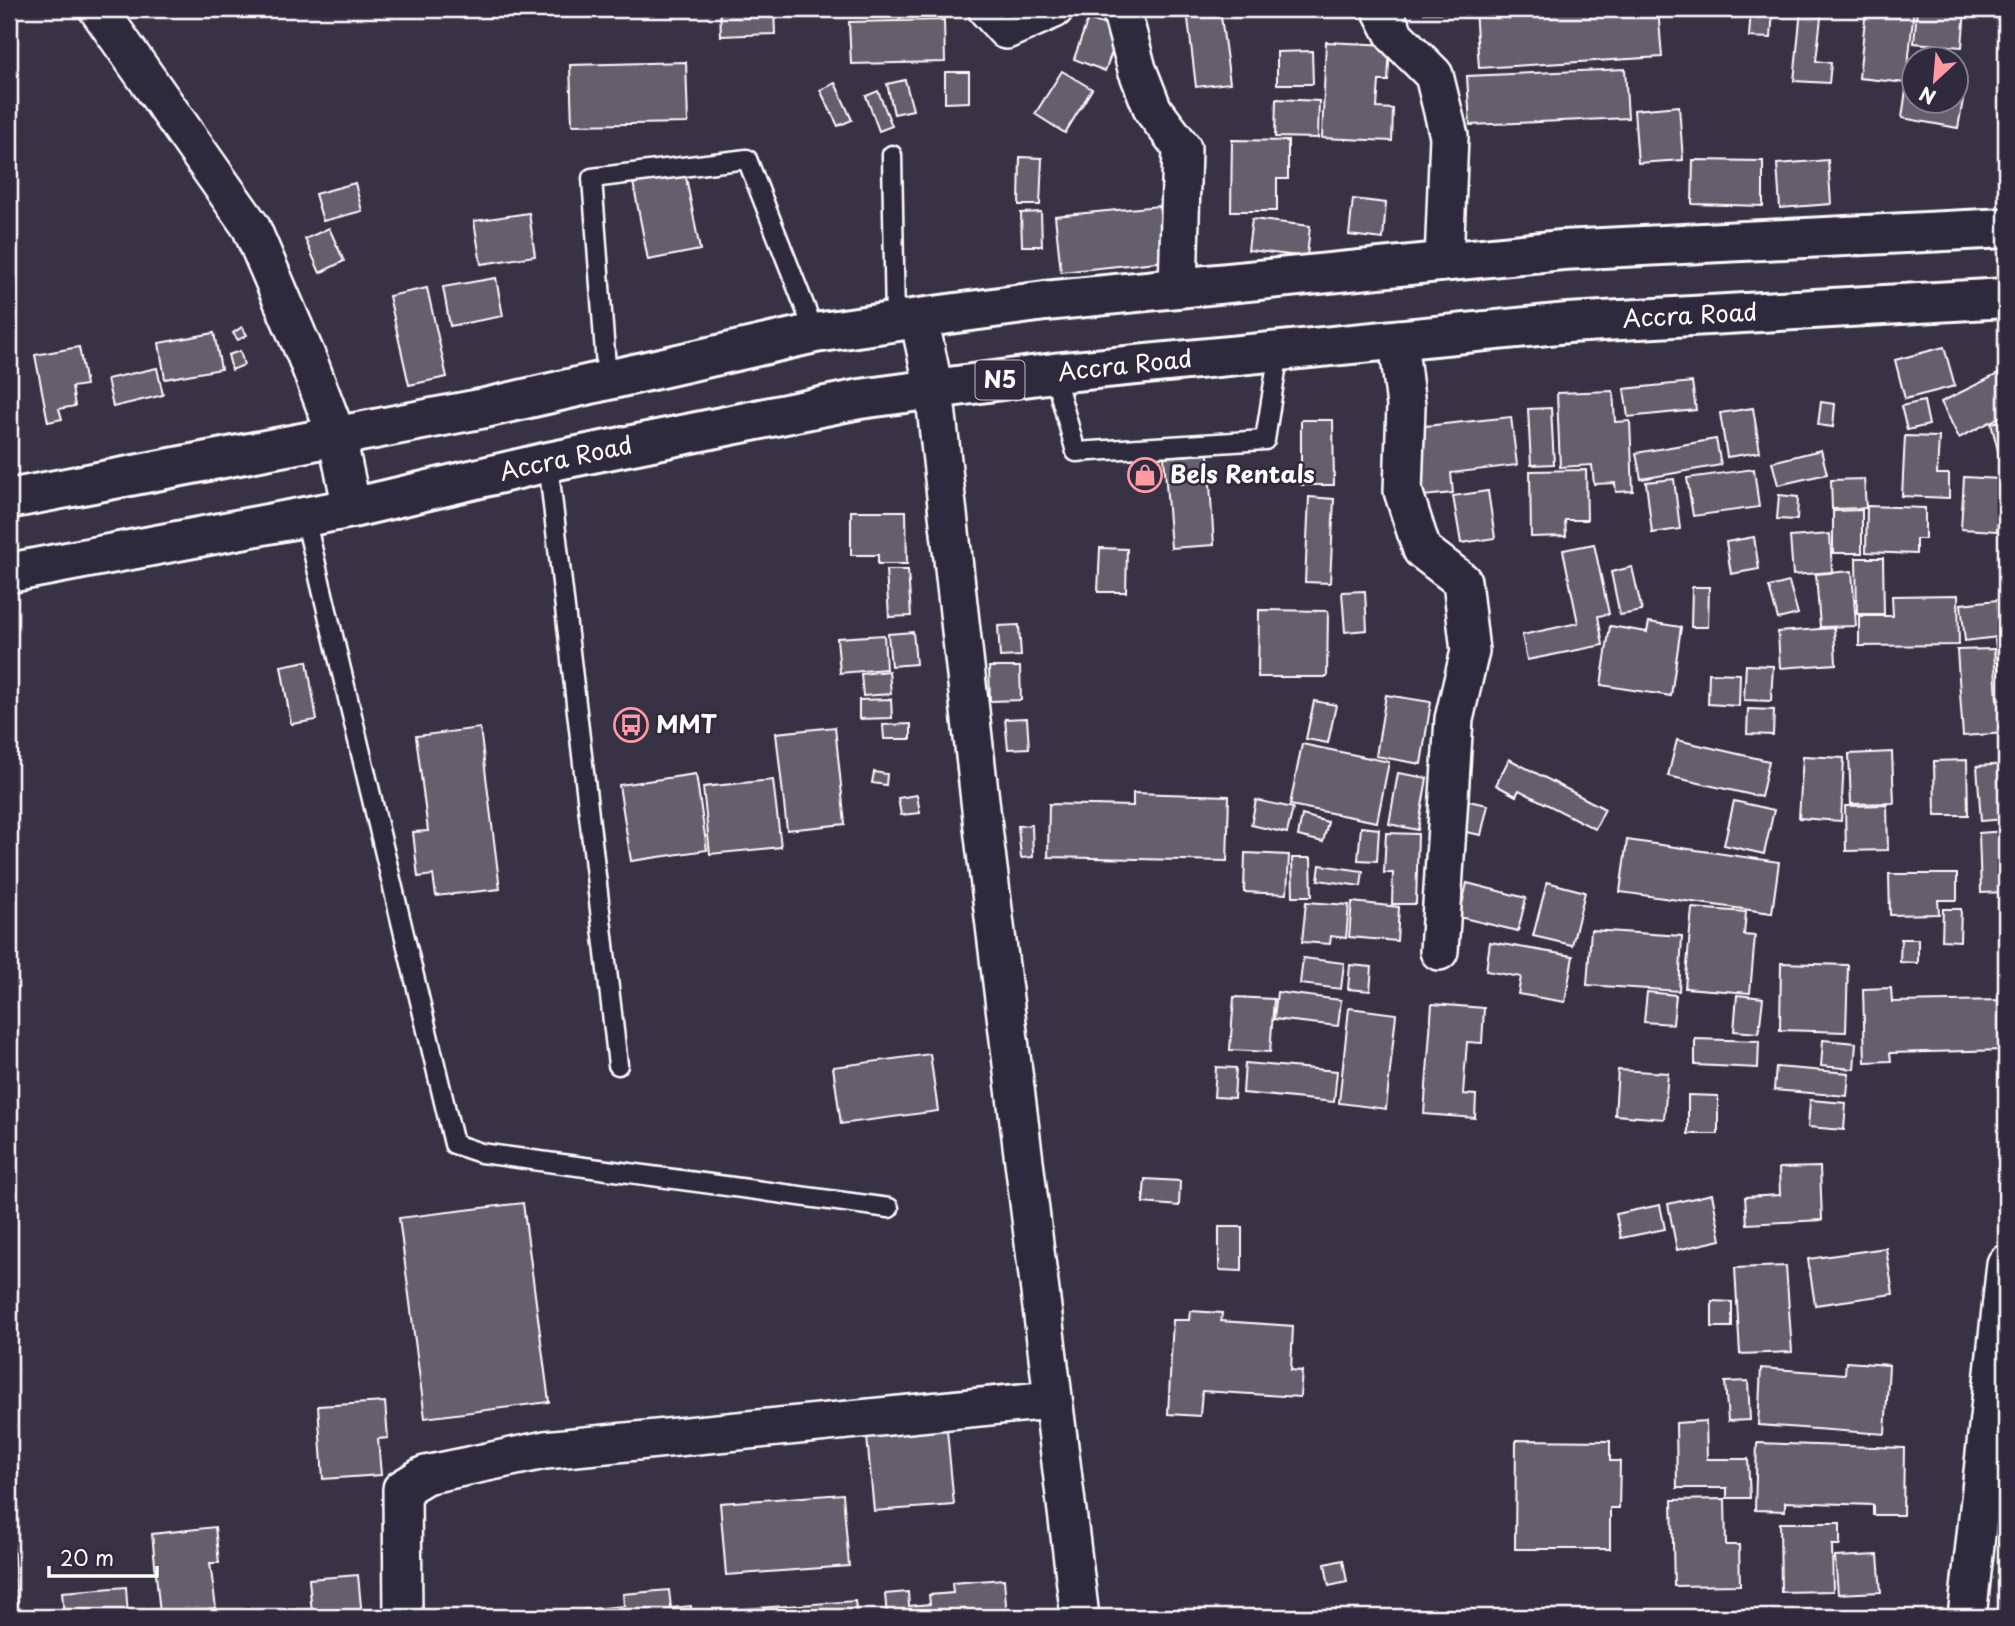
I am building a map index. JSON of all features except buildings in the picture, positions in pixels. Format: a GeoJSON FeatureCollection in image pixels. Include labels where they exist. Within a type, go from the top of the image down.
{"type":"FeatureCollection","features":[{"type":"Feature","properties":{"kind":"main road"},"geometry":{"type":"LineString","coordinates":[[9,499],[485,408],[815,333],[907,320],[1178,288],[1562,250],[2006,228]]}},
{"type":"Feature","properties":{"kind":"main road","name":"Accra Road"},"geometry":{"type":"LineString","coordinates":[[9,573],[304,518],[548,462],[860,399],[1054,373],[1568,323],[2006,298]]}},
{"type":"Feature","properties":{"kind":"street"},"geometry":{"type":"LineString","coordinates":[[98,9],[251,228],[337,437],[352,508]]}},
{"type":"Feature","properties":{"kind":"street"},"geometry":{"type":"LineString","coordinates":[[987,9],[1006,30],[1054,9]]}},
{"type":"Feature","properties":{"kind":"street"},"geometry":{"type":"LineString","coordinates":[[1121,9],[1137,69],[1153,110],[1182,148],[1178,288]]}},
{"type":"Feature","properties":{"kind":"street"},"geometry":{"type":"LineString","coordinates":[[1381,9],[1395,36],[1434,75],[1449,136],[1444,262]]}},
{"type":"Feature","properties":{"kind":"street"},"geometry":{"type":"LineString","coordinates":[[907,320],[934,389],[1051,1400],[1080,1617]]}},
{"type":"Feature","properties":{"kind":"street"},"geometry":{"type":"LineString","coordinates":[[1398,339],[1406,406],[1403,491],[1422,550],[1462,580],[1470,651],[1454,719],[1439,951]]}},
{"type":"Feature","properties":{"kind":"street"},"geometry":{"type":"LineString","coordinates":[[1967,1617],[2006,1264]]}},
{"type":"Feature","properties":{"kind":"street"},"geometry":{"type":"LineString","coordinates":[[403,1617],[402,1489],[425,1475],[545,1450],[1051,1400]]}},
{"type":"Feature","properties":{"kind":"lane"},"geometry":{"type":"LineString","coordinates":[[892,155],[907,320]]}},
{"type":"Feature","properties":{"kind":"lane"},"geometry":{"type":"LineString","coordinates":[[607,380],[592,178],[747,159],[815,333]]}},
{"type":"Feature","properties":{"kind":"lane"},"geometry":{"type":"LineString","coordinates":[[1054,373],[1076,452],[1265,440],[1279,351]]}},
{"type":"Feature","properties":{"kind":"lane"},"geometry":{"type":"LineString","coordinates":[[548,462],[618,1065]]}},
{"type":"Feature","properties":{"kind":"lane"},"geometry":{"type":"LineString","coordinates":[[304,518],[454,1144],[481,1153],[889,1208]]}},
{"type":"Feature","properties":{"kind":"place","name":"Bels Rentals"},"geometry":{"type":"Point","coordinates":[1145,475]}},
{"type":"Feature","properties":{"kind":"place","name":"MMT"},"geometry":{"type":"Point","coordinates":[631,725]}}]}
